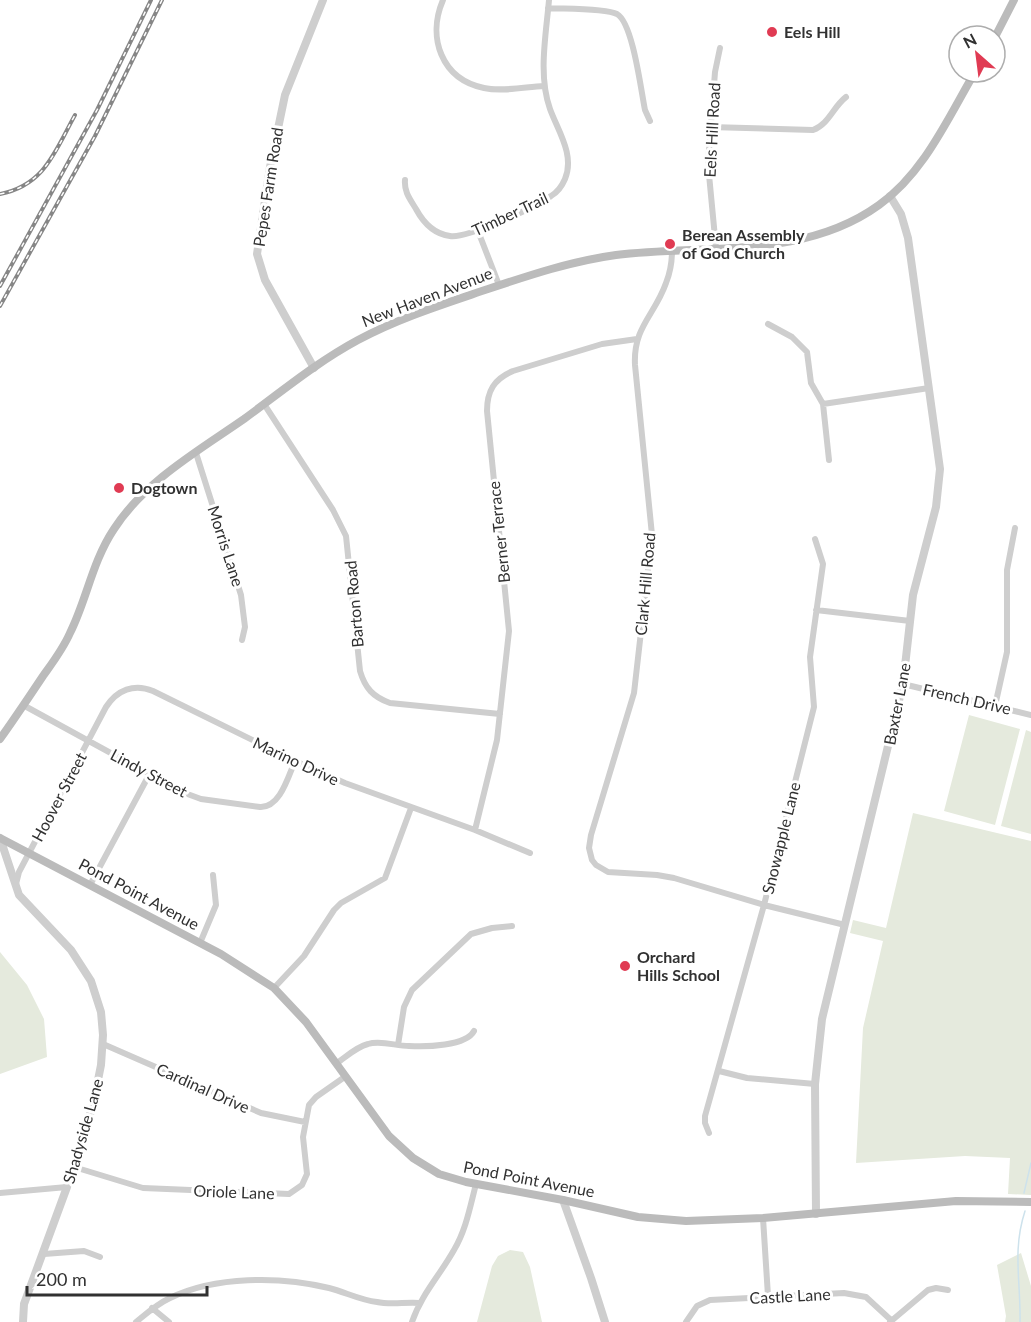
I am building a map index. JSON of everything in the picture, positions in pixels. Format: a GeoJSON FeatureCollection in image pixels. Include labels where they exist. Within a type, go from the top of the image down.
{"type":"FeatureCollection","features":[{"type":"Feature","properties":{"kind":"main road"},"geometry":{"type":"LineString","coordinates":[[1002,24],[1014,0]]}},
{"type":"Feature","properties":{"kind":"main road","name":"New Haven Avenue"},"geometry":{"type":"LineString","coordinates":[[0,739],[70,634],[94,567],[115,528],[136,500],[196,453],[336,353],[377,331],[436,306],[499,285],[589,260],[617,255],[785,243],[816,236],[853,221],[890,196],[907,180],[922,161],[968,84]]}},
{"type":"Feature","properties":{"kind":"main road","name":"Pond Point Avenue"},"geometry":{"type":"LineString","coordinates":[[0,838],[200,943],[249,970],[274,988],[301,1015],[389,1136],[407,1153],[439,1173],[476,1184],[638,1217],[664,1220],[763,1218],[956,1201],[1031,1203]]}},
{"type":"Feature","properties":{"kind":"street","name":"Pepes Farm Road"},"geometry":{"type":"LineString","coordinates":[[314,368],[265,280],[257,254],[270,167],[285,95],[323,0]]}},
{"type":"Feature","properties":{"kind":"street"},"geometry":{"type":"LineString","coordinates":[[443,0],[435,28],[437,45],[447,63],[462,79],[490,89],[544,86]]}},
{"type":"Feature","properties":{"kind":"street","name":"Timber Trail"},"geometry":{"type":"LineString","coordinates":[[405,180],[404,189],[420,215],[436,232],[458,237],[478,231],[549,198],[560,189],[568,171],[566,150],[544,86],[549,0]]}},
{"type":"Feature","properties":{"kind":"street"},"geometry":{"type":"LineString","coordinates":[[548,8],[610,12],[622,18],[629,32],[645,111],[650,121]]}},
{"type":"Feature","properties":{"kind":"street","name":"Eels Hill Road"},"geometry":{"type":"LineString","coordinates":[[716,248],[708,164],[710,127],[720,48]]}},
{"type":"Feature","properties":{"kind":"street"},"geometry":{"type":"LineString","coordinates":[[710,127],[813,130],[823,124],[838,103],[846,97]]}},
{"type":"Feature","properties":{"kind":"street","name":"Baxter Lane"},"geometry":{"type":"LineString","coordinates":[[816,1214],[815,1084],[822,1019],[903,684],[916,580],[938,497],[939,455],[908,238],[901,214],[890,196]]}},
{"type":"Feature","properties":{"kind":"street"},"geometry":{"type":"LineString","coordinates":[[478,231],[499,285]]}},
{"type":"Feature","properties":{"kind":"street","name":"Clark Hill Road"},"geometry":{"type":"LineString","coordinates":[[672,251],[666,284],[637,339],[635,365],[652,535],[634,693],[589,848],[592,860],[608,872],[674,878],[764,905]]}},
{"type":"Feature","properties":{"kind":"street"},"geometry":{"type":"LineString","coordinates":[[768,324],[792,337],[805,350],[811,383],[823,404],[829,460]]}},
{"type":"Feature","properties":{"kind":"street","name":"Berner Terrace"},"geometry":{"type":"LineString","coordinates":[[475,830],[497,740],[509,631],[487,411],[490,389],[499,378],[513,371],[584,349],[637,339]]}},
{"type":"Feature","properties":{"kind":"street"},"geometry":{"type":"LineString","coordinates":[[823,404],[929,388]]}},
{"type":"Feature","properties":{"kind":"street","name":"Barton Road"},"geometry":{"type":"LineString","coordinates":[[264,404],[333,510],[346,537],[360,671],[366,686],[376,696],[390,703],[500,714]]}},
{"type":"Feature","properties":{"kind":"street","name":"Morris Lane"},"geometry":{"type":"LineString","coordinates":[[196,453],[241,595],[244,627],[242,640]]}},
{"type":"Feature","properties":{"kind":"street"},"geometry":{"type":"LineString","coordinates":[[994,706],[1007,652],[1007,570],[1015,528]]}},
{"type":"Feature","properties":{"kind":"street","name":"Snowapple Lane"},"geometry":{"type":"LineString","coordinates":[[709,1133],[705,1116],[764,905],[814,707],[810,657],[823,564],[815,539]]}},
{"type":"Feature","properties":{"kind":"street"},"geometry":{"type":"LineString","coordinates":[[816,610],[910,621]]}},
{"type":"Feature","properties":{"kind":"street","name":"French Drive"},"geometry":{"type":"LineString","coordinates":[[903,684],[1031,715]]}},
{"type":"Feature","properties":{"kind":"street","name":"Marino Drive"},"geometry":{"type":"LineString","coordinates":[[89,741],[106,707],[114,697],[124,690],[140,687],[153,691],[295,762],[530,853]]}},
{"type":"Feature","properties":{"kind":"street","name":"Lindy Street"},"geometry":{"type":"LineString","coordinates":[[23,705],[148,775],[193,797],[266,807],[277,799],[295,762]]}},
{"type":"Feature","properties":{"kind":"street","name":"Hoover Street"},"geometry":{"type":"LineString","coordinates":[[29,853],[89,741]]}},
{"type":"Feature","properties":{"kind":"street"},"geometry":{"type":"LineString","coordinates":[[90,885],[148,775]]}},
{"type":"Feature","properties":{"kind":"street"},"geometry":{"type":"LineString","coordinates":[[274,988],[304,956],[341,903],[385,878],[411,808]]}},
{"type":"Feature","properties":{"kind":"street","name":"Shadyside Lane"},"geometry":{"type":"LineString","coordinates":[[0,838],[16,889],[22,899],[71,950],[86,971],[99,1000],[103,1044],[93,1105],[68,1187],[24,1304],[23,1322]]}},
{"type":"Feature","properties":{"kind":"street"},"geometry":{"type":"LineString","coordinates":[[16,889],[17,877],[29,853]]}},
{"type":"Feature","properties":{"kind":"street"},"geometry":{"type":"LineString","coordinates":[[200,943],[216,905],[213,875]]}},
{"type":"Feature","properties":{"kind":"street"},"geometry":{"type":"LineString","coordinates":[[764,905],[844,925]]}},
{"type":"Feature","properties":{"kind":"street"},"geometry":{"type":"LineString","coordinates":[[398,1045],[404,1007],[412,990],[471,934],[492,928],[512,926]]}},
{"type":"Feature","properties":{"kind":"street"},"geometry":{"type":"LineString","coordinates":[[337,1063],[369,1043],[412,1047],[450,1043],[467,1039],[474,1031]]}},
{"type":"Feature","properties":{"kind":"street","name":"Cardinal Drive"},"geometry":{"type":"LineString","coordinates":[[103,1044],[261,1113],[305,1122]]}},
{"type":"Feature","properties":{"kind":"street"},"geometry":{"type":"LineString","coordinates":[[719,1071],[747,1078],[815,1084]]}},
{"type":"Feature","properties":{"kind":"street","name":"Oriole Lane"},"geometry":{"type":"LineString","coordinates":[[74,1167],[143,1188],[289,1194],[302,1185],[307,1174],[303,1151],[308,1109],[313,1099],[346,1076]]}},
{"type":"Feature","properties":{"kind":"street"},"geometry":{"type":"LineString","coordinates":[[412,1322],[418,1303],[455,1248],[464,1229],[476,1184]]}},
{"type":"Feature","properties":{"kind":"street"},"geometry":{"type":"LineString","coordinates":[[0,1193],[68,1187]]}},
{"type":"Feature","properties":{"kind":"street"},"geometry":{"type":"LineString","coordinates":[[563,1200],[604,1322]]}},
{"type":"Feature","properties":{"kind":"street"},"geometry":{"type":"LineString","coordinates":[[763,1218],[768,1296]]}},
{"type":"Feature","properties":{"kind":"street"},"geometry":{"type":"LineString","coordinates":[[44,1254],[84,1251],[100,1257]]}},
{"type":"Feature","properties":{"kind":"street"},"geometry":{"type":"LineString","coordinates":[[136,1322],[152,1308],[184,1292],[249,1280],[286,1281],[328,1287],[379,1303],[418,1303]]}},
{"type":"Feature","properties":{"kind":"street"},"geometry":{"type":"LineString","coordinates":[[891,1322],[928,1290],[936,1288],[948,1290]]}},
{"type":"Feature","properties":{"kind":"street","name":"Castle Lane"},"geometry":{"type":"LineString","coordinates":[[686,1322],[697,1306],[710,1300],[844,1293],[860,1295],[874,1303],[891,1322]]}},
{"type":"Feature","properties":{"kind":"street"},"geometry":{"type":"LineString","coordinates":[[152,1308],[169,1322]]}},
{"type":"Feature","properties":{"kind":"shaded area"},"geometry":{"type":"Polygon","coordinates":[[[969,715],[1020,729],[995,825],[944,811],[969,715]]]}},
{"type":"Feature","properties":{"kind":"shaded area"},"geometry":{"type":"Polygon","coordinates":[[[1026,730],[1031,732],[1031,834],[1001,826],[1026,730]]]}},
{"type":"Feature","properties":{"kind":"shaded area"},"geometry":{"type":"Polygon","coordinates":[[[913,813],[1031,841],[1031,1195],[1008,1194],[1010,1158],[965,1156],[856,1163],[863,1028],[883,941],[850,933],[853,920],[886,928],[913,813]]]}},
{"type":"Feature","properties":{"kind":"shaded area"},"geometry":{"type":"Polygon","coordinates":[[[0,952],[27,985],[44,1019],[47,1057],[0,1074],[0,952]]]}},
{"type":"Feature","properties":{"kind":"shaded area"},"geometry":{"type":"Polygon","coordinates":[[[510,1250],[523,1252],[530,1267],[542,1322],[477,1322],[492,1266],[498,1256],[510,1250]]]}},
{"type":"Feature","properties":{"kind":"shaded area"},"geometry":{"type":"Polygon","coordinates":[[[1021,1253],[1031,1286],[1031,1322],[1005,1322],[1006,1316],[997,1265],[1021,1253]]]}},
{"type":"Feature","properties":{"kind":"waterway"},"geometry":{"type":"LineString","coordinates":[[1024,1193],[1031,1163]]}},
{"type":"Feature","properties":{"kind":"waterway"},"geometry":{"type":"LineString","coordinates":[[1020,1322],[1018,1253],[1025,1211]]}},
{"type":"Feature","properties":{"kind":"railway"},"geometry":{"type":"LineString","coordinates":[[0,286],[97,110],[151,0]]}},
{"type":"Feature","properties":{"kind":"railway"},"geometry":{"type":"LineString","coordinates":[[0,306],[95,136],[162,0]]}},
{"type":"Feature","properties":{"kind":"railway"},"geometry":{"type":"LineString","coordinates":[[0,194],[28,183],[38,175],[47,165],[75,115]]}},
{"type":"Feature","properties":{"kind":"place","name":"Eels Hill"},"geometry":{"type":"Point","coordinates":[772,32]}},
{"type":"Feature","properties":{"kind":"place","name":"Berean Assembly of God Church"},"geometry":{"type":"Point","coordinates":[670,244]}},
{"type":"Feature","properties":{"kind":"place","name":"Dogtown"},"geometry":{"type":"Point","coordinates":[119,488]}},
{"type":"Feature","properties":{"kind":"place","name":"Orchard Hills School"},"geometry":{"type":"Point","coordinates":[625,966]}}]}
